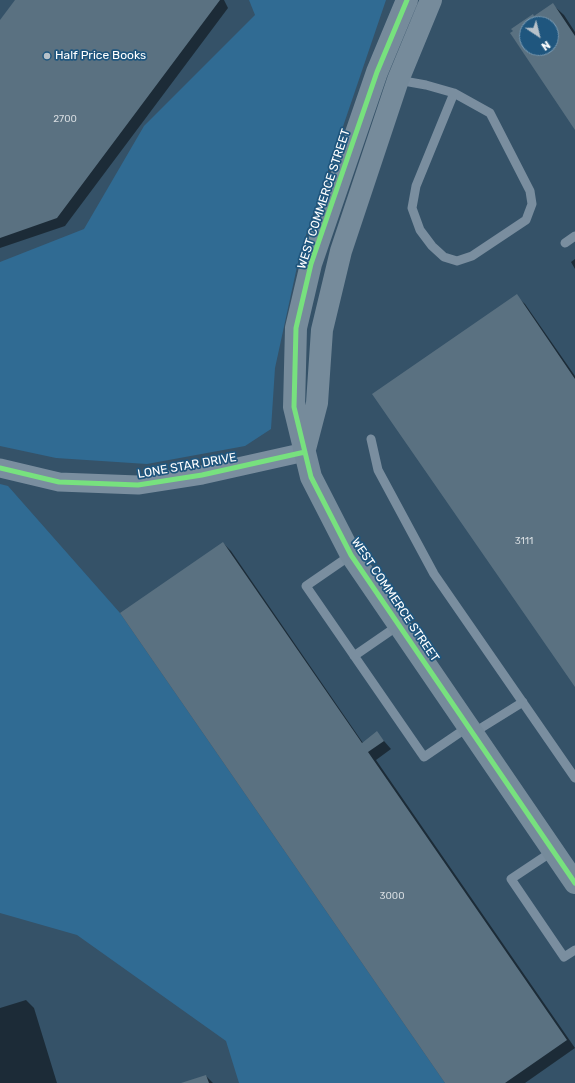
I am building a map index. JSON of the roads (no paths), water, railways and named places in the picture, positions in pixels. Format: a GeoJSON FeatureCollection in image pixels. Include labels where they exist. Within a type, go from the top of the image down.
{"type":"FeatureCollection","features":[{"type":"Feature","properties":{"kind":"street","name":"WEST COMMERCE STREET"},"geometry":{"type":"LineString","coordinates":[[407,0],[377,72],[311,264],[296,328],[294,407],[312,478],[351,555],[575,883]]}},
{"type":"Feature","properties":{"kind":"street","name":"WEST COMMERCE STREET"},"geometry":{"type":"LineString","coordinates":[[305,452],[317,403],[322,330],[341,251],[398,80],[431,0]]}},
{"type":"Feature","properties":{"kind":"street"},"geometry":{"type":"LineString","coordinates":[[377,72],[398,80]]}},
{"type":"Feature","properties":{"kind":"street"},"geometry":{"type":"LineString","coordinates":[[317,247],[341,251]]}},
{"type":"Feature","properties":{"kind":"street","name":"LONE STAR DRIVE"},"geometry":{"type":"LineString","coordinates":[[0,468],[59,482],[138,485],[202,475],[305,452]]}},
{"type":"Feature","properties":{"kind":"lane"},"geometry":{"type":"LineString","coordinates":[[398,80],[426,85],[454,93],[490,113],[530,190],[532,204],[526,220],[472,256],[457,261],[444,257],[432,246],[420,230],[412,208],[416,186],[454,93]]}},
{"type":"Feature","properties":{"kind":"lane"},"geometry":{"type":"LineString","coordinates":[[565,243],[575,236]]}},
{"type":"Feature","properties":{"kind":"lane"},"geometry":{"type":"LineString","coordinates":[[371,439],[378,470],[434,574],[575,778]]}},
{"type":"Feature","properties":{"kind":"lane"},"geometry":{"type":"LineString","coordinates":[[351,555],[306,586],[424,758],[471,730],[523,702]]}},
{"type":"Feature","properties":{"kind":"lane"},"geometry":{"type":"LineString","coordinates":[[354,656],[399,625]]}},
{"type":"Feature","properties":{"kind":"lane"},"geometry":{"type":"LineString","coordinates":[[553,851],[511,879],[564,957],[575,950]]}},
{"type":"Feature","properties":{"kind":"place","name":"Half Price Books"},"geometry":{"type":"Point","coordinates":[47,56]}}]}
